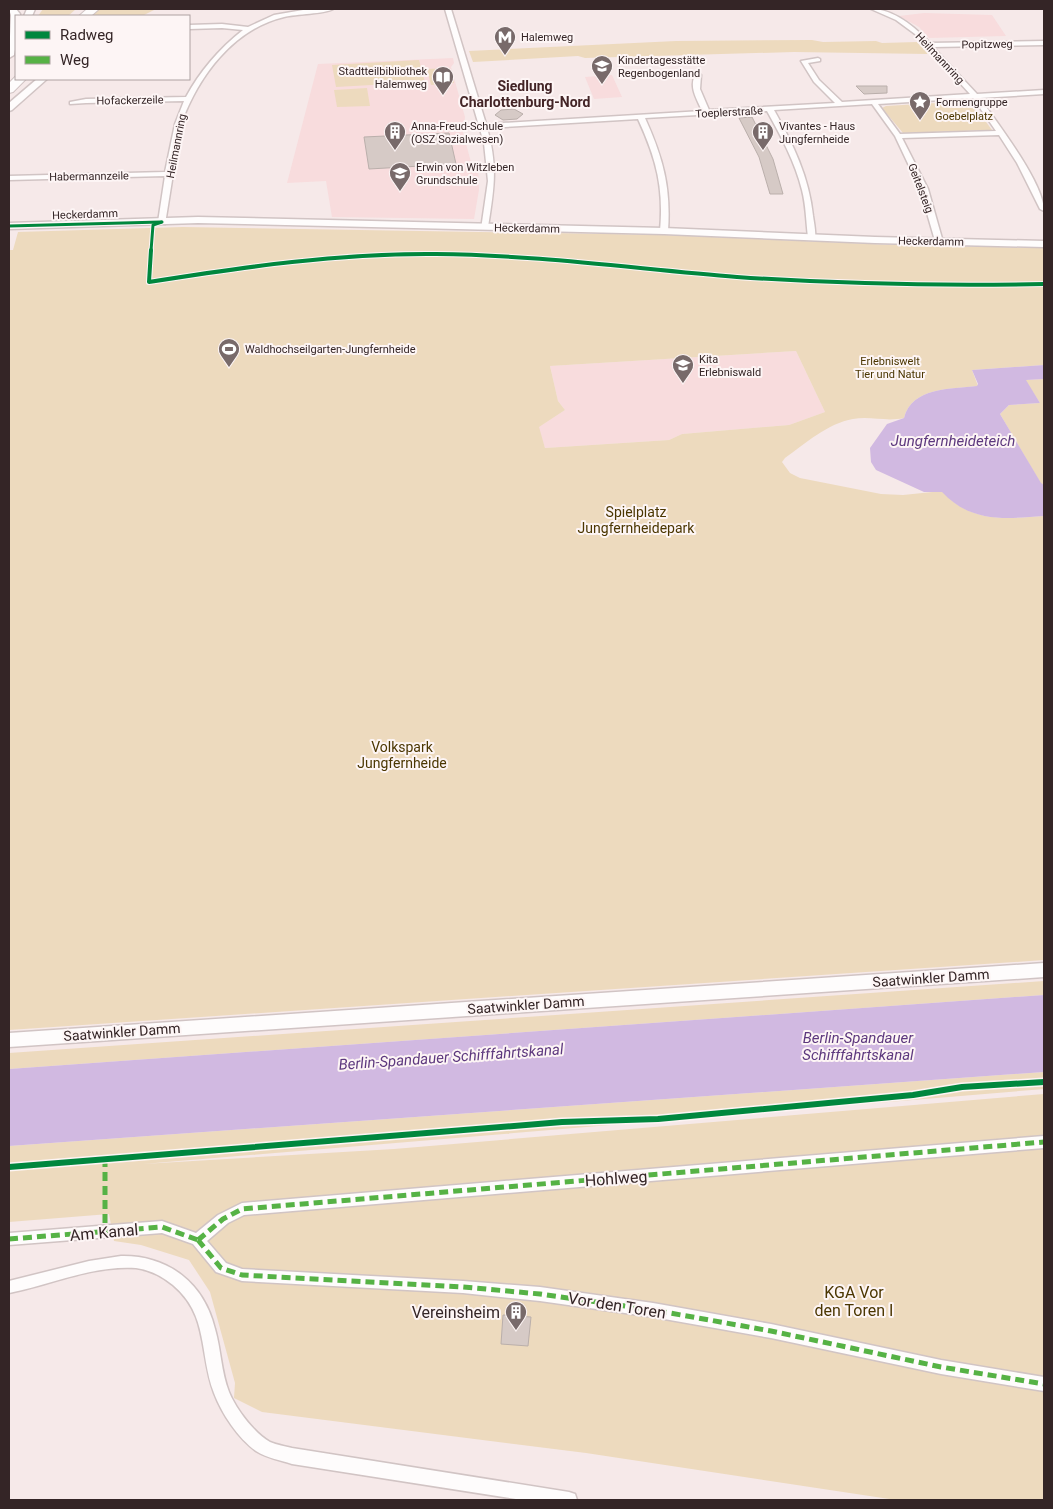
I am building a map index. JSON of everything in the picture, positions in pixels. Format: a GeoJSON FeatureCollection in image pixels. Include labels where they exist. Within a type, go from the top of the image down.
{"type":"FeatureCollection","features":[{"type":"Feature","properties":{"kind":"highway"},"geometry":{"type":"LineString","coordinates":[[9,97],[13,82]]}},
{"type":"Feature","properties":{"kind":"street","name":"Heilmannring"},"geometry":{"type":"LineString","coordinates":[[162,222],[177,128],[188,99],[217,57],[248,29],[262,22],[280,16],[330,9]]}},
{"type":"Feature","properties":{"kind":"street"},"geometry":{"type":"LineString","coordinates":[[448,9],[488,143],[492,181],[484,227]]}},
{"type":"Feature","properties":{"kind":"street","name":"Heilmannring"},"geometry":{"type":"LineString","coordinates":[[874,9],[906,24],[930,45],[976,97]]}},
{"type":"Feature","properties":{"kind":"street"},"geometry":{"type":"LineString","coordinates":[[190,27],[212,26],[248,29]]}},
{"type":"Feature","properties":{"kind":"street"},"geometry":{"type":"LineString","coordinates":[[9,55],[15,27]]}},
{"type":"Feature","properties":{"kind":"street","name":"Popitzweg"},"geometry":{"type":"LineString","coordinates":[[930,45],[1044,43]]}},
{"type":"Feature","properties":{"kind":"street"},"geometry":{"type":"LineString","coordinates":[[818,60],[804,61],[816,80],[841,105]]}},
{"type":"Feature","properties":{"kind":"street"},"geometry":{"type":"LineString","coordinates":[[698,75],[695,85],[707,114]]}},
{"type":"Feature","properties":{"kind":"street"},"geometry":{"type":"LineString","coordinates":[[9,108],[41,80]]}},
{"type":"Feature","properties":{"kind":"street","name":"Toeplerstraße"},"geometry":{"type":"LineString","coordinates":[[483,126],[641,118],[1044,92]]}},
{"type":"Feature","properties":{"kind":"street"},"geometry":{"type":"LineString","coordinates":[[976,97],[1021,163],[1044,209]]}},
{"type":"Feature","properties":{"kind":"street","name":"Hofackerzeile"},"geometry":{"type":"LineString","coordinates":[[72,103],[188,99]]}},
{"type":"Feature","properties":{"kind":"street"},"geometry":{"type":"LineString","coordinates":[[874,103],[898,136],[1001,133]]}},
{"type":"Feature","properties":{"kind":"street"},"geometry":{"type":"LineString","coordinates":[[770,110],[793,151],[801,174],[806,193],[812,237]]}},
{"type":"Feature","properties":{"kind":"street"},"geometry":{"type":"LineString","coordinates":[[641,118],[655,150],[666,187],[664,231]]}},
{"type":"Feature","properties":{"kind":"street","name":"Geitelsteig"},"geometry":{"type":"LineString","coordinates":[[898,136],[924,189],[939,242]]}},
{"type":"Feature","properties":{"kind":"street","name":"Habermannzeile"},"geometry":{"type":"LineString","coordinates":[[9,178],[170,174]]}},
{"type":"Feature","properties":{"kind":"street","name":"Heckerdamm"},"geometry":{"type":"LineString","coordinates":[[9,226],[198,220],[664,231],[939,242],[1044,244]]}},
{"type":"Feature","properties":{"kind":"street","name":"Saatwinkler Damm"},"geometry":{"type":"LineString","coordinates":[[9,1040],[1044,970]]}},
{"type":"Feature","properties":{"kind":"street","name":"Hohlweg"},"geometry":{"type":"LineString","coordinates":[[198,1240],[223,1219],[242,1209],[1044,1142]]}},
{"type":"Feature","properties":{"kind":"street","name":"Am Kanal"},"geometry":{"type":"LineString","coordinates":[[9,1239],[162,1227],[198,1240]]}},
{"type":"Feature","properties":{"kind":"street","name":"Vor den Toren"},"geometry":{"type":"LineString","coordinates":[[198,1240],[221,1268],[242,1275],[463,1287],[540,1294],[653,1310],[761,1329],[941,1367],[1044,1384]]}},
{"type":"Feature","properties":{"kind":"street"},"geometry":{"type":"LineString","coordinates":[[9,1287],[102,1265],[134,1262],[156,1265],[179,1280],[195,1296],[206,1318],[221,1393],[237,1419],[260,1445],[292,1456],[569,1500]]}},
{"type":"Feature","properties":{"kind":"shaded area"},"geometry":{"type":"Polygon","coordinates":[[[924,13],[992,15],[1006,36],[929,38],[919,27],[899,16],[924,13]]]}},
{"type":"Feature","properties":{"kind":"shaded area"},"geometry":{"type":"Polygon","coordinates":[[[453,58],[454,63],[451,67],[465,117],[463,133],[471,162],[478,166],[479,190],[474,219],[332,217],[326,181],[287,183],[318,64],[453,58]]]}},
{"type":"Feature","properties":{"kind":"shaded area","name":"Kindertagesstätte Regenbogenland"},"geometry":{"type":"Polygon","coordinates":[[[612,75],[622,97],[594,99],[585,77],[612,75]]]}},
{"type":"Feature","properties":{"kind":"shaded area","name":"Kita Erlebniswald"},"geometry":{"type":"Polygon","coordinates":[[[796,351],[825,412],[789,425],[682,434],[669,440],[545,448],[538,427],[565,410],[558,401],[550,366],[796,351]]]}},
{"type":"Feature","properties":{"kind":"green space"},"geometry":{"type":"Polygon","coordinates":[[[43,9],[76,9],[69,15],[39,15],[43,9]]]}},
{"type":"Feature","properties":{"kind":"green space"},"geometry":{"type":"Polygon","coordinates":[[[100,9],[156,9],[144,15],[91,15],[100,9]]]}},
{"type":"Feature","properties":{"kind":"green space"},"geometry":{"type":"Polygon","coordinates":[[[812,40],[823,42],[917,42],[928,54],[794,52],[585,58],[578,56],[473,62],[469,51],[676,41],[812,40]]]}},
{"type":"Feature","properties":{"kind":"green space"},"geometry":{"type":"Polygon","coordinates":[[[419,60],[425,82],[336,87],[332,65],[419,60]]]}},
{"type":"Feature","properties":{"kind":"green space"},"geometry":{"type":"Polygon","coordinates":[[[450,68],[454,83],[431,85],[427,69],[450,68]]]}},
{"type":"Feature","properties":{"kind":"green space"},"geometry":{"type":"Polygon","coordinates":[[[367,88],[370,106],[337,107],[334,90],[367,88]]]}},
{"type":"Feature","properties":{"kind":"green space","name":"Goebelplatz"},"geometry":{"type":"Polygon","coordinates":[[[969,101],[992,130],[903,133],[882,108],[886,106],[969,101]]]}},
{"type":"Feature","properties":{"kind":"green space","name":"Volkspark Jungfernheide"},"geometry":{"type":"Polygon","coordinates":[[[183,227],[667,235],[894,245],[1044,248],[1044,365],[972,370],[978,386],[945,389],[924,395],[915,400],[908,408],[904,418],[860,418],[844,421],[826,429],[782,462],[790,473],[800,478],[881,494],[903,495],[942,491],[965,509],[989,517],[1044,516],[1044,960],[9,1030],[9,250],[13,250],[18,232],[183,227]],[[796,351],[550,366],[558,401],[565,410],[539,427],[545,448],[669,440],[682,434],[789,425],[825,412],[796,351]]]}},
{"type":"Feature","properties":{"kind":"green space"},"geometry":{"type":"Polygon","coordinates":[[[1044,379],[1044,485],[1041,484],[1000,414],[1009,405],[1040,403],[1025,380],[1044,379]]]}},
{"type":"Feature","properties":{"kind":"green space"},"geometry":{"type":"Polygon","coordinates":[[[1044,981],[1044,995],[9,1069],[9,1053],[1044,981]]]}},
{"type":"Feature","properties":{"kind":"green space","name":"KGA Vor den Toren I"},"geometry":{"type":"Polygon","coordinates":[[[1044,1072],[1044,1089],[143,1164],[394,1149],[1044,1094],[1044,1500],[896,1500],[586,1453],[262,1412],[234,1398],[235,1383],[210,1292],[189,1260],[141,1245],[114,1241],[109,1214],[9,1222],[9,1146],[1044,1072]]]}},
{"type":"Feature","properties":{"kind":"water","name":"Jungfernheideteich"},"geometry":{"type":"Polygon","coordinates":[[[1044,365],[1044,379],[1026,380],[1040,403],[1009,405],[1000,414],[1044,485],[1044,516],[1002,518],[977,514],[953,502],[942,492],[924,492],[876,470],[871,462],[870,448],[887,424],[904,418],[908,408],[915,400],[924,395],[945,389],[977,386],[978,384],[972,370],[1044,365]]]}},
{"type":"Feature","properties":{"kind":"water","name":"Berlin-Spandauer Schifffahrtskanal"},"geometry":{"type":"Polygon","coordinates":[[[1044,995],[1044,1072],[9,1146],[9,1069],[1044,995]]]}},
{"type":"Feature","properties":{"kind":"building"},"geometry":{"type":"Polygon","coordinates":[[[856,86],[887,86],[887,93],[864,94],[856,86]]]}},
{"type":"Feature","properties":{"kind":"building"},"geometry":{"type":"Polygon","coordinates":[[[514,109],[523,114],[517,119],[503,120],[495,115],[501,110],[514,109]]]}},
{"type":"Feature","properties":{"kind":"building","name":"Vivantes - Haus Jungfernheide"},"geometry":{"type":"Polygon","coordinates":[[[752,117],[773,159],[783,194],[770,194],[759,157],[739,118],[752,117]]]}},
{"type":"Feature","properties":{"kind":"building","name":"Anna-Freud-Schule (OSZ Sozialwesen)"},"geometry":{"type":"Polygon","coordinates":[[[449,133],[456,164],[369,169],[364,137],[449,133]]]}},
{"type":"Feature","properties":{"kind":"building","name":"Vereinsheim"},"geometry":{"type":"Polygon","coordinates":[[[503,1315],[531,1317],[528,1346],[501,1344],[503,1315]]]}},
{"type":"Feature","properties":{"kind":"marked path"},"geometry":{"type":"LineString","coordinates":[[198,1240],[223,1219],[242,1209],[1044,1142]]}},
{"type":"Feature","properties":{"kind":"marked path"},"geometry":{"type":"LineString","coordinates":[[105,1158],[105,1232]]}},
{"type":"Feature","properties":{"kind":"marked path"},"geometry":{"type":"LineString","coordinates":[[9,1239],[162,1227],[198,1240]]}},
{"type":"Feature","properties":{"kind":"marked path"},"geometry":{"type":"LineString","coordinates":[[198,1240],[221,1268],[242,1275],[463,1287],[540,1294],[653,1310],[771,1331],[941,1367],[1044,1384]]}},
{"type":"Feature","properties":{"kind":"cycle path"},"geometry":{"type":"LineString","coordinates":[[9,226],[161,222]]}},
{"type":"Feature","properties":{"kind":"cycle path"},"geometry":{"type":"LineString","coordinates":[[162,222],[153,225],[149,282],[256,266],[328,258],[436,254],[532,259],[824,282],[956,285],[1044,284]]}},
{"type":"Feature","properties":{"kind":"cycle path"},"geometry":{"type":"LineString","coordinates":[[9,1167],[562,1122],[658,1119],[913,1095],[962,1087],[1044,1082]]}},
{"type":"Feature","properties":{"kind":"place","name":"Halemweg"},"geometry":{"type":"Point","coordinates":[505,56]}},
{"type":"Feature","properties":{"kind":"place","name":"Kindertagesstätte Regenbogenland"},"geometry":{"type":"Point","coordinates":[602,85]}},
{"type":"Feature","properties":{"kind":"place","name":"Stadtteilbibliothek Halemweg"},"geometry":{"type":"Point","coordinates":[443,96]}},
{"type":"Feature","properties":{"kind":"place","name":"Formengruppe"},"geometry":{"type":"Point","coordinates":[920,121]}},
{"type":"Feature","properties":{"kind":"place","name":"Anna-Freud-Schule (OSZ Sozialwesen)"},"geometry":{"type":"Point","coordinates":[395,151]}},
{"type":"Feature","properties":{"kind":"place","name":"Vivantes - Haus Jungfernheide"},"geometry":{"type":"Point","coordinates":[763,151]}},
{"type":"Feature","properties":{"kind":"place","name":"Erwin von Witzleben Grundschule"},"geometry":{"type":"Point","coordinates":[400,192]}},
{"type":"Feature","properties":{"kind":"place","name":"Waldhochseilgarten-Jungfernheide"},"geometry":{"type":"Point","coordinates":[229,368]}},
{"type":"Feature","properties":{"kind":"place","name":"Kita Erlebniswald"},"geometry":{"type":"Point","coordinates":[683,384]}},
{"type":"Feature","properties":{"kind":"place","name":"Vereinsheim"},"geometry":{"type":"Point","coordinates":[516,1331]}},
{"type":"Feature","properties":{"kind":"district","name":"Siedlung Charlottenburg-Nord"},"geometry":{"type":"Point","coordinates":[525,94]}},
{"type":"Feature","properties":{"kind":"park label","name":"Erlebniswelt Tier und Natur"},"geometry":{"type":"Point","coordinates":[890,367]}},
{"type":"Feature","properties":{"kind":"park label","name":"Spielplatz Jungfernheidepark"},"geometry":{"type":"Point","coordinates":[636,520]}}]}
